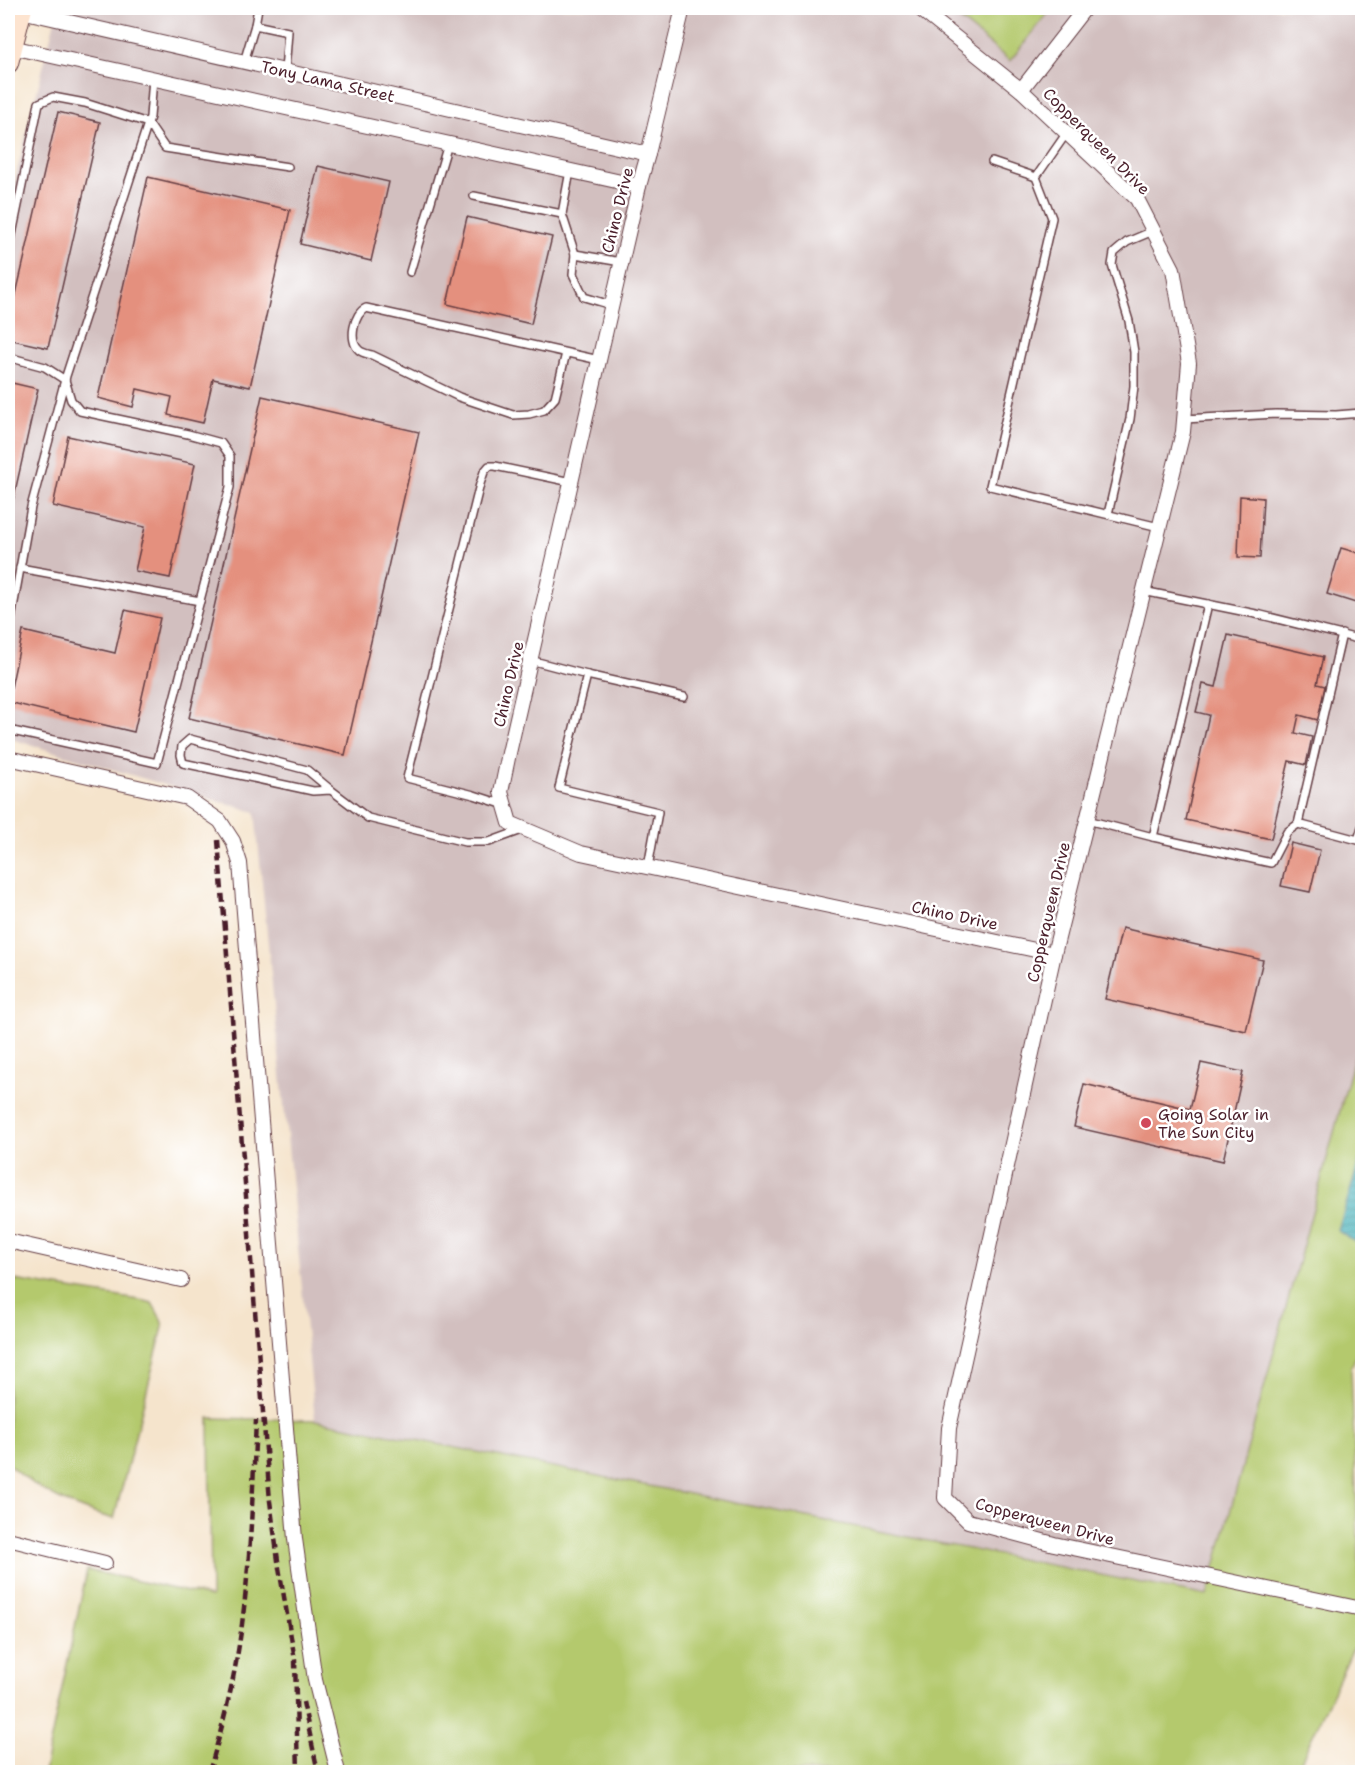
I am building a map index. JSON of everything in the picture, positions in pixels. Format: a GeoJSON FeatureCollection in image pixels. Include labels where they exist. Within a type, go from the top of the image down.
{"type":"FeatureCollection","features":[{"type":"Feature","properties":{"kind":"main road"},"geometry":{"type":"LineString","coordinates":[[9,51],[17,11]]}},
{"type":"Feature","properties":{"kind":"street","name":"Chino Drive"},"geometry":{"type":"LineString","coordinates":[[683,8],[611,305],[501,792],[510,823],[581,853],[1054,954]]}},
{"type":"Feature","properties":{"kind":"street","name":"Copperqueen Drive"},"geometry":{"type":"LineString","coordinates":[[919,8],[1021,90],[1137,199],[1173,269],[1189,363],[1182,432],[1054,954],[949,1428],[945,1498],[968,1521],[1043,1541],[1362,1609]]}},
{"type":"Feature","properties":{"kind":"street"},"geometry":{"type":"LineString","coordinates":[[1021,90],[1085,8]]}},
{"type":"Feature","properties":{"kind":"street","name":"Tony Lama Street"},"geometry":{"type":"LineString","coordinates":[[17,11],[648,154]]}},
{"type":"Feature","properties":{"kind":"street"},"geometry":{"type":"LineString","coordinates":[[9,51],[153,78],[639,186]]}},
{"type":"Feature","properties":{"kind":"street"},"geometry":{"type":"LineString","coordinates":[[8,758],[188,798],[220,821],[237,852],[244,905],[295,1539],[315,1680],[338,1773]]}},
{"type":"Feature","properties":{"kind":"street"},"geometry":{"type":"LineString","coordinates":[[8,1241],[181,1280]]}},
{"type":"Feature","properties":{"kind":"street"},"geometry":{"type":"LineString","coordinates":[[8,1539],[105,1563]]}},
{"type":"Feature","properties":{"kind":"lane"},"geometry":{"type":"LineString","coordinates":[[244,62],[258,8]]}},
{"type":"Feature","properties":{"kind":"lane"},"geometry":{"type":"LineString","coordinates":[[255,25],[288,32],[285,71]]}},
{"type":"Feature","properties":{"kind":"lane"},"geometry":{"type":"LineString","coordinates":[[8,636],[31,507],[65,380],[150,117],[153,78]]}},
{"type":"Feature","properties":{"kind":"lane"},"geometry":{"type":"LineString","coordinates":[[8,254],[11,223],[39,103],[53,96],[85,103],[148,123],[165,148],[288,167]]}},
{"type":"Feature","properties":{"kind":"lane"},"geometry":{"type":"LineString","coordinates":[[1036,177],[1066,134]]}},
{"type":"Feature","properties":{"kind":"lane"},"geometry":{"type":"LineString","coordinates":[[410,272],[448,144]]}},
{"type":"Feature","properties":{"kind":"lane"},"geometry":{"type":"LineString","coordinates":[[992,162],[1036,177],[1052,218],[990,486],[1159,527]]}},
{"type":"Feature","properties":{"kind":"lane"},"geometry":{"type":"LineString","coordinates":[[570,171],[562,214],[575,254],[573,274],[584,297],[611,305]]}},
{"type":"Feature","properties":{"kind":"lane"},"geometry":{"type":"LineString","coordinates":[[474,196],[562,214]]}},
{"type":"Feature","properties":{"kind":"lane"},"geometry":{"type":"LineString","coordinates":[[1108,514],[1130,419],[1134,386],[1134,352],[1129,321],[1112,266],[1114,253],[1127,242],[1153,231]]}},
{"type":"Feature","properties":{"kind":"lane"},"geometry":{"type":"LineString","coordinates":[[575,254],[621,262]]}},
{"type":"Feature","properties":{"kind":"lane"},"geometry":{"type":"LineString","coordinates":[[566,353],[555,398],[544,410],[513,415],[459,397],[372,355],[360,352],[353,339],[355,320],[360,310],[366,308],[599,360]]}},
{"type":"Feature","properties":{"kind":"lane"},"geometry":{"type":"LineString","coordinates":[[8,357],[45,367],[65,380],[71,400],[80,411],[221,443],[230,456],[230,487],[157,763],[8,730]]}},
{"type":"Feature","properties":{"kind":"lane"},"geometry":{"type":"LineString","coordinates":[[1184,418],[1362,413]]}},
{"type":"Feature","properties":{"kind":"lane"},"geometry":{"type":"LineString","coordinates":[[505,805],[408,778],[484,472],[489,466],[495,466],[571,482]]}},
{"type":"Feature","properties":{"kind":"lane"},"geometry":{"type":"LineString","coordinates":[[20,568],[200,601]]}},
{"type":"Feature","properties":{"kind":"lane"},"geometry":{"type":"LineString","coordinates":[[1143,591],[1362,640]]}},
{"type":"Feature","properties":{"kind":"lane"},"geometry":{"type":"LineString","coordinates":[[1153,837],[1208,604]]}},
{"type":"Feature","properties":{"kind":"lane"},"geometry":{"type":"LineString","coordinates":[[1087,819],[1153,837],[1271,863],[1287,832],[1299,824],[1342,634]]}},
{"type":"Feature","properties":{"kind":"lane"},"geometry":{"type":"LineString","coordinates":[[530,660],[684,697]]}},
{"type":"Feature","properties":{"kind":"lane"},"geometry":{"type":"LineString","coordinates":[[588,675],[559,788],[658,812],[648,867]]}},
{"type":"Feature","properties":{"kind":"lane"},"geometry":{"type":"LineString","coordinates":[[331,790],[313,791],[183,763],[182,746],[190,739],[308,770],[368,818],[465,842],[489,842],[525,829]]}},
{"type":"Feature","properties":{"kind":"lane"},"geometry":{"type":"LineString","coordinates":[[1299,824],[1359,840],[1362,827]]}},
{"type":"Feature","properties":{"kind":"shaded area"},"geometry":{"type":"Polygon","coordinates":[[[58,8],[946,8],[1010,61],[1052,8],[1362,8],[1362,1030],[1207,1597],[315,1420],[255,812],[8,738],[8,207],[58,8]]]}},
{"type":"Feature","properties":{"kind":"green space"},"geometry":{"type":"Polygon","coordinates":[[[946,8],[1052,8],[1010,61],[946,8]]]}},
{"type":"Feature","properties":{"kind":"green space"},"geometry":{"type":"Polygon","coordinates":[[[1362,1030],[1362,1339],[1351,1369],[1362,1629],[1296,1772],[44,1772],[87,1570],[211,1597],[209,1418],[315,1420],[1207,1596],[1362,1030]]]}},
{"type":"Feature","properties":{"kind":"green space"},"geometry":{"type":"Polygon","coordinates":[[[8,1279],[145,1301],[152,1303],[161,1319],[163,1327],[114,1519],[84,1510],[58,1498],[33,1484],[8,1464],[8,1279]]]}},
{"type":"Feature","properties":{"kind":"water"},"geometry":{"type":"Polygon","coordinates":[[[1362,1152],[1362,1243],[1361,1246],[1338,1231],[1362,1152]]]}},
{"type":"Feature","properties":{"kind":"building"},"geometry":{"type":"Polygon","coordinates":[[[58,112],[100,122],[48,348],[8,339],[8,329],[58,112]]]}},
{"type":"Feature","properties":{"kind":"building"},"geometry":{"type":"Polygon","coordinates":[[[318,166],[389,182],[371,261],[300,244],[318,166]]]}},
{"type":"Feature","properties":{"kind":"building"},"geometry":{"type":"Polygon","coordinates":[[[148,177],[290,210],[250,387],[213,379],[203,423],[168,415],[172,397],[137,389],[133,407],[98,398],[148,177]]]}},
{"type":"Feature","properties":{"kind":"building"},"geometry":{"type":"Polygon","coordinates":[[[467,217],[552,237],[531,324],[447,304],[467,217]]]}},
{"type":"Feature","properties":{"kind":"building"},"geometry":{"type":"Polygon","coordinates":[[[8,382],[38,389],[8,523],[8,382]]]}},
{"type":"Feature","properties":{"kind":"building"},"geometry":{"type":"Polygon","coordinates":[[[262,396],[419,432],[345,755],[189,718],[262,396]]]}},
{"type":"Feature","properties":{"kind":"building"},"geometry":{"type":"Polygon","coordinates":[[[68,436],[195,464],[170,578],[135,571],[145,527],[53,506],[68,436]]]}},
{"type":"Feature","properties":{"kind":"building"},"geometry":{"type":"Polygon","coordinates":[[[1240,496],[1263,498],[1260,558],[1238,557],[1240,496]]]}},
{"type":"Feature","properties":{"kind":"building"},"geometry":{"type":"Polygon","coordinates":[[[1341,548],[1362,554],[1362,605],[1327,594],[1341,548]]]}},
{"type":"Feature","properties":{"kind":"building"},"geometry":{"type":"Polygon","coordinates":[[[125,610],[160,618],[134,732],[8,702],[23,631],[115,653],[125,610]]]}},
{"type":"Feature","properties":{"kind":"building"},"geometry":{"type":"Polygon","coordinates":[[[1228,635],[1323,657],[1317,684],[1325,686],[1318,720],[1299,715],[1295,733],[1312,737],[1306,765],[1289,761],[1271,839],[1186,820],[1209,715],[1196,712],[1203,684],[1216,687],[1228,635]]]}},
{"type":"Feature","properties":{"kind":"building"},"geometry":{"type":"Polygon","coordinates":[[[1291,843],[1320,850],[1310,892],[1281,886],[1291,843]]]}},
{"type":"Feature","properties":{"kind":"building"},"geometry":{"type":"Polygon","coordinates":[[[1122,928],[1263,960],[1246,1031],[1105,999],[1122,928]]]}},
{"type":"Feature","properties":{"kind":"building"},"geometry":{"type":"Polygon","coordinates":[[[1201,1063],[1243,1072],[1223,1161],[1074,1127],[1084,1084],[1190,1109],[1201,1063]]]}},
{"type":"Feature","properties":{"kind":"railway"},"geometry":{"type":"LineString","coordinates":[[218,840],[270,1501],[295,1660],[298,1772]]}},
{"type":"Feature","properties":{"kind":"railway"},"geometry":{"type":"LineString","coordinates":[[209,1772],[229,1695],[246,1592],[256,1420]]}},
{"type":"Feature","properties":{"kind":"railway"},"geometry":{"type":"LineString","coordinates":[[303,1702],[318,1772]]}},
{"type":"Feature","properties":{"kind":"place","name":"Going Solar in The Sun City"},"geometry":{"type":"Point","coordinates":[1146,1123]}}]}
